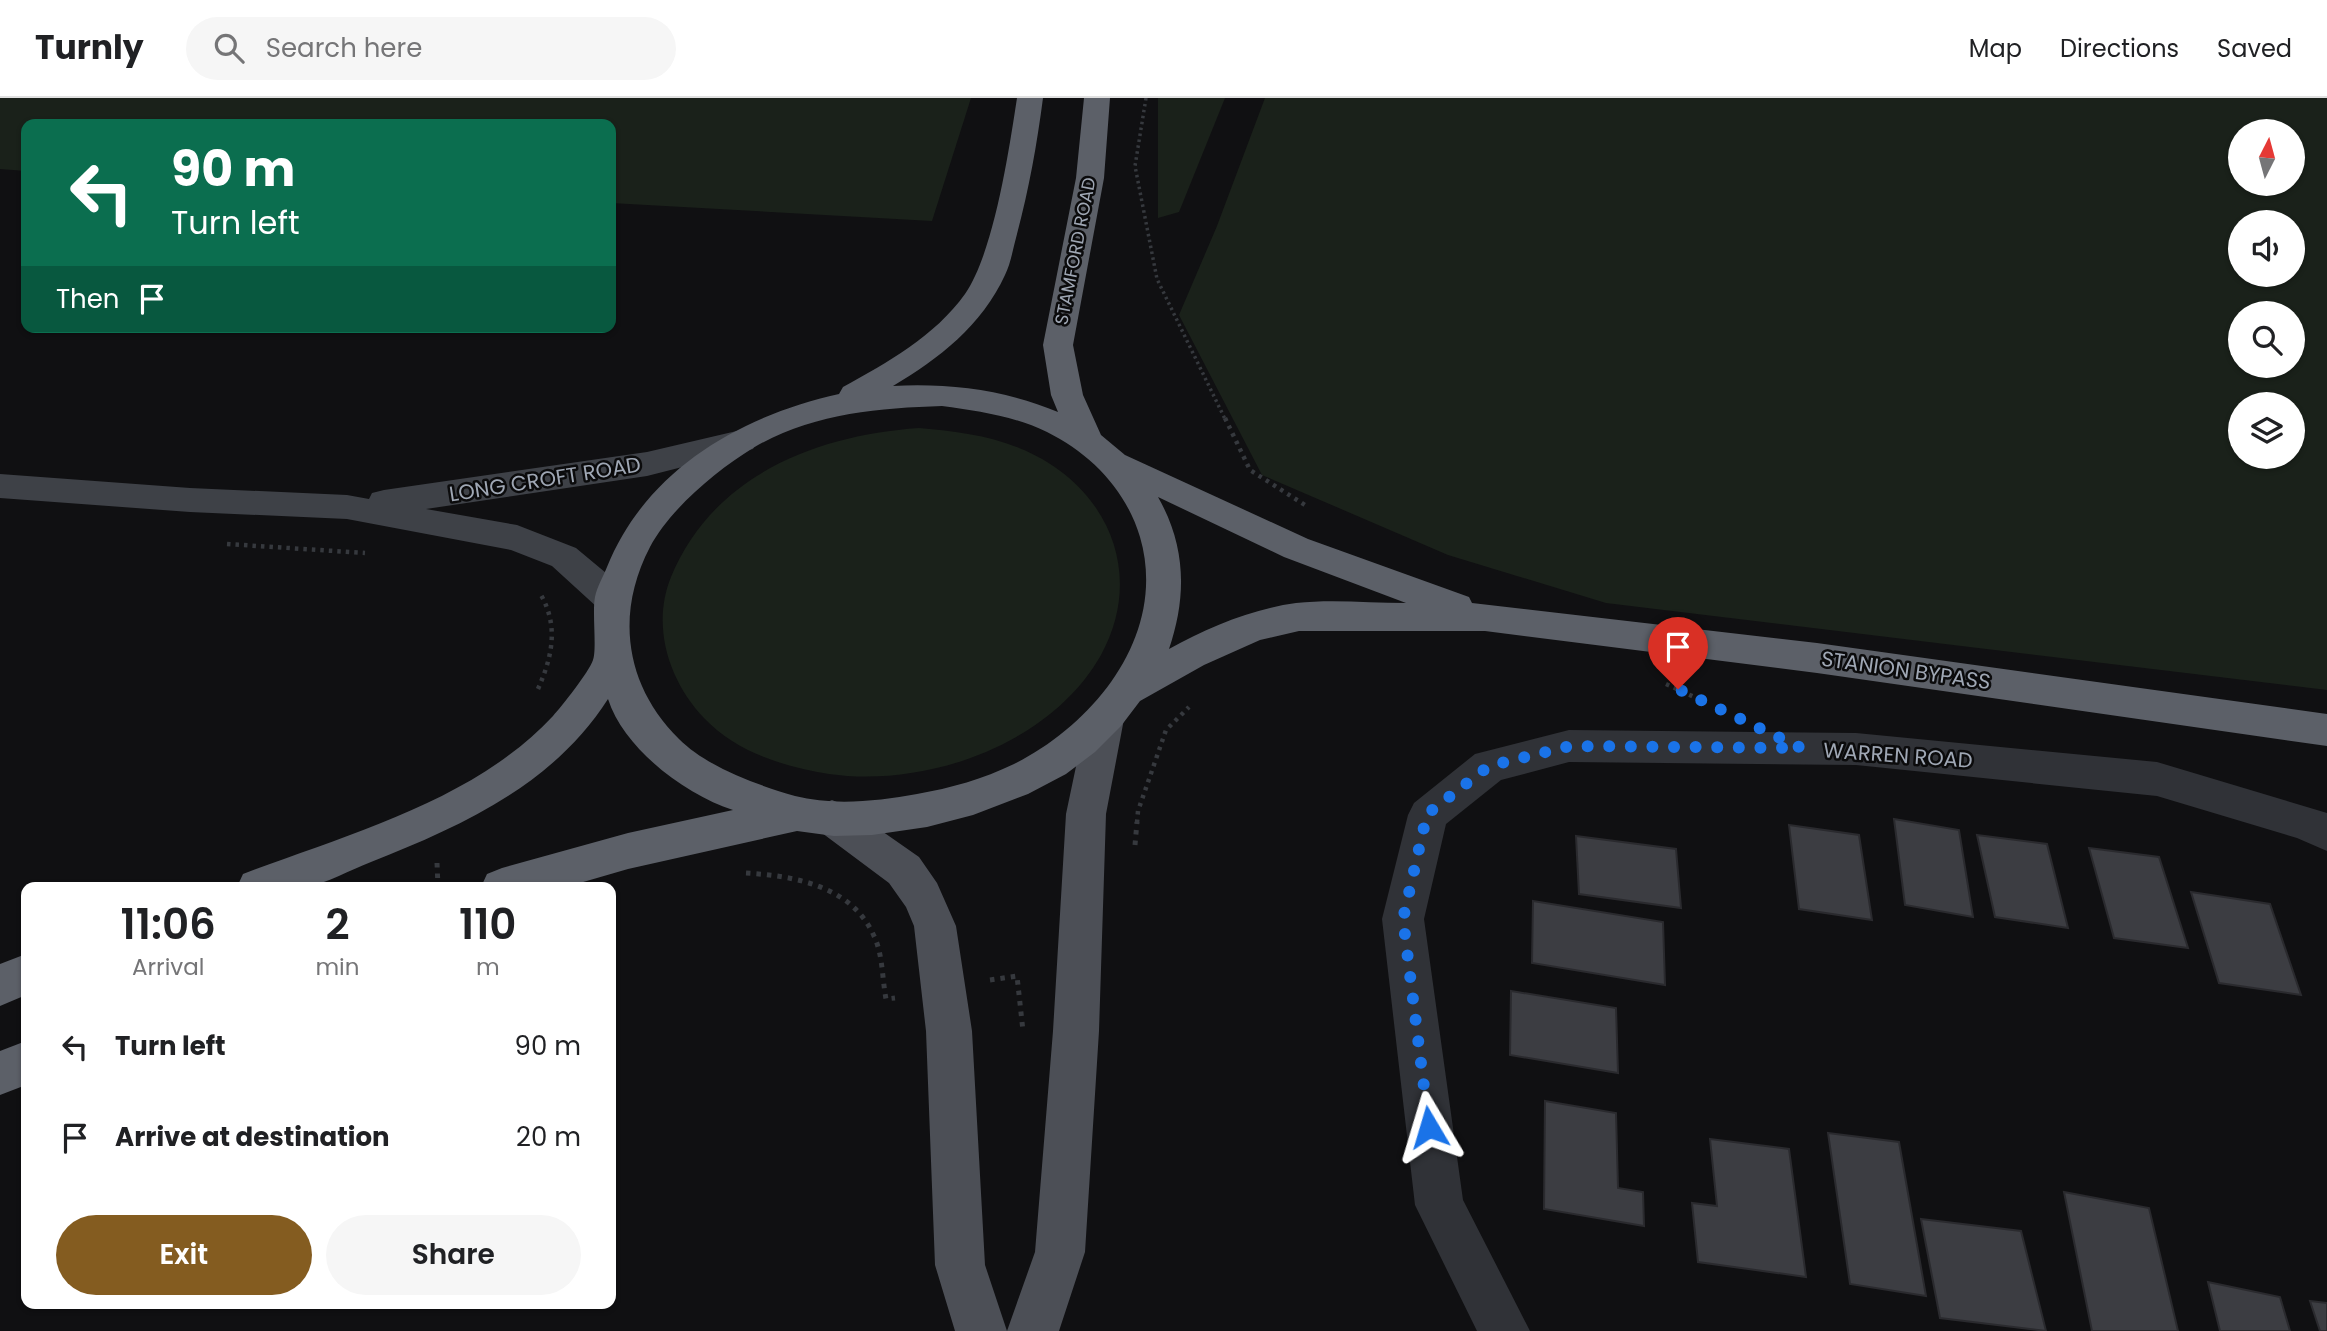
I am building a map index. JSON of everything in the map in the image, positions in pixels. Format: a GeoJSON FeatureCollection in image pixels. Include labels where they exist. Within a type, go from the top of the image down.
{"type":"FeatureCollection","features":[{"type":"Feature","properties":{"kind":"highway"},"geometry":{"type":"LineString","coordinates":[[815,816],[728,793],[671,759],[632,714],[612,663],[608,630],[611,598],[624,561],[644,525],[671,493],[704,465],[741,441],[771,426],[833,405],[890,376],[932,347],[965,313],[990,277],[1016,188],[1030,98]]}},
{"type":"Feature","properties":{"kind":"highway","name":"STAMFORD ROAD"},"geometry":{"type":"LineString","coordinates":[[1097,98],[1090,178],[1058,345],[1066,395],[1099,451]]}},
{"type":"Feature","properties":{"kind":"highway"},"geometry":{"type":"LineString","coordinates":[[833,405],[888,396],[942,395],[995,402],[1044,418],[1099,451],[1297,548],[1386,583],[1485,617]]}},
{"type":"Feature","properties":{"kind":"highway"},"geometry":{"type":"LineString","coordinates":[[1099,451],[1143,497],[1162,541],[1167,590],[1156,640],[1117,705]]}},
{"type":"Feature","properties":{"kind":"highway"},"geometry":{"type":"LineString","coordinates":[[520,882],[628,851],[815,816],[909,815],[985,795],[1052,762],[1117,705],[1201,647],[1272,620],[1299,617],[1485,617]]}},
{"type":"Feature","properties":{"kind":"highway","name":"STANION BYPASS"},"geometry":{"type":"LineString","coordinates":[[1485,617],[1816,658],[2327,730]]}},
{"type":"Feature","properties":{"kind":"highway"},"geometry":{"type":"LineString","coordinates":[[270,882],[439,814],[486,790],[529,760],[565,729],[612,663]]}},
{"type":"Feature","properties":{"kind":"highway"},"geometry":{"type":"LineString","coordinates":[[0,985],[21,977]]}},
{"type":"Feature","properties":{"kind":"highway"},"geometry":{"type":"LineString","coordinates":[[0,1073],[21,1065]]}},
{"type":"Feature","properties":{"kind":"main road"},"geometry":{"type":"LineString","coordinates":[[1033,1331],[1060,1252],[1076,1031],[1086,814],[1117,705]]}},
{"type":"Feature","properties":{"kind":"main road"},"geometry":{"type":"LineString","coordinates":[[815,816],[904,870],[922,896],[935,926],[949,1031],[960,1265],[981,1331]]}},
{"type":"Feature","properties":{"kind":"street","name":"LONG CROFT ROAD"},"geometry":{"type":"LineString","coordinates":[[347,507],[516,485],[646,464],[741,441]]}},
{"type":"Feature","properties":{"kind":"street","name":"LONG CROFT ROAD"},"geometry":{"type":"LineString","coordinates":[[0,486],[190,500],[347,507],[517,538],[564,558],[611,598]]}},
{"type":"Feature","properties":{"kind":"street","name":"WARREN ROAD"},"geometry":{"type":"LineString","coordinates":[[1504,1331],[1439,1205],[1403,919],[1427,814],[1489,766],[1570,746],[1856,749],[2157,779],[2307,823],[2327,833]]}},
{"type":"Feature","properties":{"kind":"path"},"geometry":{"type":"LineString","coordinates":[[1146,98],[1135,166],[1157,278],[1250,470],[1309,507]]}},
{"type":"Feature","properties":{"kind":"path"},"geometry":{"type":"LineString","coordinates":[[216,543],[368,553]]}},
{"type":"Feature","properties":{"kind":"path"},"geometry":{"type":"LineString","coordinates":[[534,696],[552,651],[555,623],[537,590]]}},
{"type":"Feature","properties":{"kind":"path"},"geometry":{"type":"LineString","coordinates":[[1665,683],[1714,707]]}},
{"type":"Feature","properties":{"kind":"path"},"geometry":{"type":"LineString","coordinates":[[1135,848],[1138,811],[1167,730],[1194,702]]}},
{"type":"Feature","properties":{"kind":"path"},"geometry":{"type":"LineString","coordinates":[[739,873],[776,874],[824,887],[859,909],[875,936],[886,999],[899,998]]}},
{"type":"Feature","properties":{"kind":"path"},"geometry":{"type":"LineString","coordinates":[[438,877],[438,882]]}},
{"type":"Feature","properties":{"kind":"path"},"geometry":{"type":"LineString","coordinates":[[991,980],[1017,976],[1023,1032],[1035,1031]]}},
{"type":"Feature","properties":{"kind":"shaded area"},"geometry":{"type":"Polygon","coordinates":[[[0,98],[971,98],[932,221],[616,203],[616,119],[21,119],[21,171],[0,169],[0,98]]]}},
{"type":"Feature","properties":{"kind":"shaded area"},"geometry":{"type":"Polygon","coordinates":[[[1158,98],[1225,98],[1179,212],[1158,218],[1158,98]]]}},
{"type":"Feature","properties":{"kind":"shaded area"},"geometry":{"type":"Polygon","coordinates":[[[1265,98],[2327,98],[2327,690],[1606,603],[1448,555],[1262,475],[1179,315],[1217,226],[1265,98]]]}},
{"type":"Feature","properties":{"kind":"shaded area"},"geometry":{"type":"Polygon","coordinates":[[[919,428],[970,434],[1019,448],[1049,463],[1075,483],[1095,506],[1110,533],[1118,562],[1120,592],[1114,623],[1101,655],[1079,686],[1051,713],[1019,735],[983,753],[945,766],[906,774],[867,777],[829,774],[778,762],[746,749],[704,718],[681,687],[673,670],[663,633],[665,596],[671,577],[690,542],[713,512],[741,487],[772,467],[807,451],[843,440],[919,428]]]}},
{"type":"Feature","properties":{"kind":"building"},"geometry":{"type":"Polygon","coordinates":[[[1894,819],[1959,830],[1973,917],[1905,905],[1894,819]]]}},
{"type":"Feature","properties":{"kind":"building"},"geometry":{"type":"Polygon","coordinates":[[[1789,825],[1859,835],[1872,920],[1799,909],[1789,825]]]}},
{"type":"Feature","properties":{"kind":"building"},"geometry":{"type":"Polygon","coordinates":[[[1977,835],[2047,844],[2068,928],[1995,917],[1977,835]]]}},
{"type":"Feature","properties":{"kind":"building"},"geometry":{"type":"Polygon","coordinates":[[[1576,836],[1676,849],[1681,908],[1579,894],[1576,836]]]}},
{"type":"Feature","properties":{"kind":"building"},"geometry":{"type":"Polygon","coordinates":[[[2089,848],[2159,857],[2188,948],[2114,938],[2089,848]]]}},
{"type":"Feature","properties":{"kind":"building"},"geometry":{"type":"Polygon","coordinates":[[[2191,892],[2270,904],[2301,995],[2219,983],[2191,892]]]}},
{"type":"Feature","properties":{"kind":"building"},"geometry":{"type":"Polygon","coordinates":[[[1533,901],[1663,922],[1665,985],[1532,963],[1533,901]]]}},
{"type":"Feature","properties":{"kind":"building"},"geometry":{"type":"Polygon","coordinates":[[[1511,991],[1616,1008],[1618,1073],[1510,1055],[1511,991]]]}},
{"type":"Feature","properties":{"kind":"building"},"geometry":{"type":"Polygon","coordinates":[[[1545,1101],[1616,1113],[1618,1188],[1643,1192],[1644,1226],[1544,1209],[1545,1101]]]}},
{"type":"Feature","properties":{"kind":"building"},"geometry":{"type":"Polygon","coordinates":[[[1828,1133],[1899,1142],[1926,1296],[1850,1284],[1828,1133]]]}},
{"type":"Feature","properties":{"kind":"building"},"geometry":{"type":"Polygon","coordinates":[[[1710,1139],[1789,1149],[1806,1277],[1698,1262],[1692,1203],[1717,1206],[1710,1139]]]}},
{"type":"Feature","properties":{"kind":"building"},"geometry":{"type":"Polygon","coordinates":[[[2064,1192],[2149,1208],[2178,1331],[2092,1331],[2064,1192]]]}},
{"type":"Feature","properties":{"kind":"building"},"geometry":{"type":"Polygon","coordinates":[[[1921,1219],[2021,1231],[2046,1331],[1940,1318],[1921,1219]]]}},
{"type":"Feature","properties":{"kind":"building"},"geometry":{"type":"Polygon","coordinates":[[[2208,1282],[2280,1297],[2290,1331],[2220,1331],[2208,1282]]]}},
{"type":"Feature","properties":{"kind":"building"},"geometry":{"type":"Polygon","coordinates":[[[2310,1301],[2327,1303],[2327,1331],[2320,1331],[2310,1301]]]}},
{"type":"Feature","properties":{"kind":"route"},"geometry":{"type":"LineString","coordinates":[[1429,1127],[1403,919],[1427,814],[1489,766],[1570,746],[1801,748],[1678,689]]}}]}
